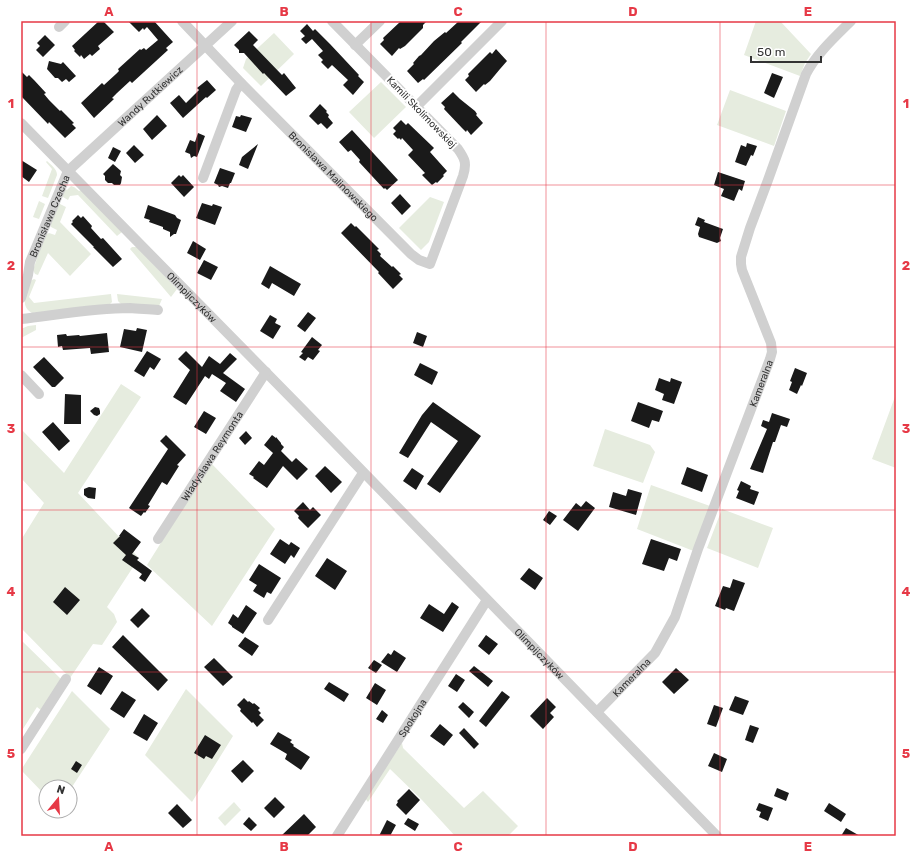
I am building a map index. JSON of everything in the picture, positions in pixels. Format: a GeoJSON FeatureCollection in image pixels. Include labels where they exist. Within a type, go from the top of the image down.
{"type":"FeatureCollection","features":[{"type":"Feature","properties":{"kind":"street","name":"Bronisława Malinowskiego"},"geometry":{"type":"LineString","coordinates":[[182,21],[241,83],[411,254],[419,260],[430,264]]}},
{"type":"Feature","properties":{"kind":"street","name":"Wandy Rutkiewicz"},"geometry":{"type":"LineString","coordinates":[[68,170],[232,21]]}},
{"type":"Feature","properties":{"kind":"street","name":"Kamili Skolimowskiej"},"geometry":{"type":"LineString","coordinates":[[332,21],[458,149],[465,160],[466,165],[463,176],[430,264]]}},
{"type":"Feature","properties":{"kind":"street"},"geometry":{"type":"LineString","coordinates":[[356,45],[380,21]]}},
{"type":"Feature","properties":{"kind":"street"},"geometry":{"type":"LineString","coordinates":[[416,106],[502,21]]}},
{"type":"Feature","properties":{"kind":"street","name":"Kameralna"},"geometry":{"type":"LineString","coordinates":[[597,712],[655,653],[675,616],[698,549],[757,396],[772,352],[771,343],[742,270],[741,257],[750,228],[806,74],[812,63],[823,50],[851,21]]}},
{"type":"Feature","properties":{"kind":"street"},"geometry":{"type":"LineString","coordinates":[[203,178],[236,90],[241,83]]}},
{"type":"Feature","properties":{"kind":"street","name":"Olimpijczyków"},"geometry":{"type":"LineString","coordinates":[[21,123],[266,372],[716,836]]}},
{"type":"Feature","properties":{"kind":"street","name":"Bronisława Czecha"},"geometry":{"type":"LineString","coordinates":[[21,298],[28,275],[25,261],[68,170]]}},
{"type":"Feature","properties":{"kind":"street"},"geometry":{"type":"LineString","coordinates":[[21,319],[130,308],[158,310]]}},
{"type":"Feature","properties":{"kind":"street","name":"Władysława Reymonta"},"geometry":{"type":"LineString","coordinates":[[158,539],[266,372]]}},
{"type":"Feature","properties":{"kind":"street"},"geometry":{"type":"LineString","coordinates":[[21,375],[39,394]]}},
{"type":"Feature","properties":{"kind":"street"},"geometry":{"type":"LineString","coordinates":[[268,620],[363,473]]}},
{"type":"Feature","properties":{"kind":"street","name":"Spokojna"},"geometry":{"type":"LineString","coordinates":[[337,836],[487,600]]}},
{"type":"Feature","properties":{"kind":"street"},"geometry":{"type":"LineString","coordinates":[[21,748],[66,679]]}},
{"type":"Feature","properties":{"kind":"shaded area"},"geometry":{"type":"Polygon","coordinates":[[[756,21],[780,21],[811,54],[805,63],[800,76],[744,55],[756,21]]]}},
{"type":"Feature","properties":{"kind":"shaded area"},"geometry":{"type":"Polygon","coordinates":[[[274,33],[294,54],[261,86],[243,68],[246,59],[274,33]]]}},
{"type":"Feature","properties":{"kind":"shaded area"},"geometry":{"type":"Polygon","coordinates":[[[381,82],[406,107],[374,138],[349,112],[381,82]]]}},
{"type":"Feature","properties":{"kind":"shaded area"},"geometry":{"type":"Polygon","coordinates":[[[730,90],[786,111],[774,146],[717,125],[730,90]]]}},
{"type":"Feature","properties":{"kind":"shaded area"},"geometry":{"type":"Polygon","coordinates":[[[47,161],[57,173],[48,198],[42,196],[52,169],[46,162],[47,161]]]}},
{"type":"Feature","properties":{"kind":"shaded area"},"geometry":{"type":"Polygon","coordinates":[[[71,186],[79,191],[81,190],[122,232],[117,236],[78,195],[70,196],[68,200],[63,197],[62,194],[64,188],[67,190],[71,186]]]}},
{"type":"Feature","properties":{"kind":"shaded area"},"geometry":{"type":"Polygon","coordinates":[[[430,197],[444,202],[429,242],[421,250],[399,228],[430,197]]]}},
{"type":"Feature","properties":{"kind":"shaded area"},"geometry":{"type":"Polygon","coordinates":[[[39,201],[45,204],[39,219],[33,217],[39,201]]]}},
{"type":"Feature","properties":{"kind":"shaded area"},"geometry":{"type":"Polygon","coordinates":[[[60,204],[66,207],[60,222],[91,254],[70,276],[48,253],[38,275],[35,274],[33,270],[45,235],[49,233],[55,235],[57,230],[51,227],[50,224],[57,205],[60,204]]]}},
{"type":"Feature","properties":{"kind":"shaded area"},"geometry":{"type":"Polygon","coordinates":[[[132,247],[137,247],[177,289],[171,297],[130,249],[132,247]]]}},
{"type":"Feature","properties":{"kind":"shaded area"},"geometry":{"type":"Polygon","coordinates":[[[34,279],[36,280],[29,297],[34,303],[111,294],[112,302],[109,305],[32,313],[26,307],[25,299],[30,281],[34,279]]]}},
{"type":"Feature","properties":{"kind":"shaded area"},"geometry":{"type":"Polygon","coordinates":[[[117,294],[162,299],[159,306],[121,304],[118,301],[117,294]]]}},
{"type":"Feature","properties":{"kind":"shaded area"},"geometry":{"type":"Polygon","coordinates":[[[36,325],[36,330],[21,338],[21,329],[36,325]]]}},
{"type":"Feature","properties":{"kind":"shaded area"},"geometry":{"type":"Polygon","coordinates":[[[121,384],[141,397],[78,493],[139,558],[107,607],[114,614],[117,622],[102,645],[93,644],[70,678],[21,628],[21,540],[44,503],[21,478],[21,429],[64,473],[121,384]]]}},
{"type":"Feature","properties":{"kind":"shaded area"},"geometry":{"type":"Polygon","coordinates":[[[896,394],[896,468],[872,459],[896,394]]]}},
{"type":"Feature","properties":{"kind":"shaded area"},"geometry":{"type":"Polygon","coordinates":[[[605,429],[650,445],[655,452],[643,483],[593,466],[605,429]]]}},
{"type":"Feature","properties":{"kind":"shaded area"},"geometry":{"type":"Polygon","coordinates":[[[211,463],[275,529],[212,626],[147,565],[211,463]]]}},
{"type":"Feature","properties":{"kind":"shaded area"},"geometry":{"type":"Polygon","coordinates":[[[651,485],[710,506],[695,551],[637,529],[651,485]]]}},
{"type":"Feature","properties":{"kind":"shaded area"},"geometry":{"type":"Polygon","coordinates":[[[722,509],[773,528],[758,568],[707,548],[722,509]]]}},
{"type":"Feature","properties":{"kind":"shaded area"},"geometry":{"type":"Polygon","coordinates":[[[21,640],[62,680],[42,711],[37,707],[21,732],[21,640]]]}},
{"type":"Feature","properties":{"kind":"shaded area"},"geometry":{"type":"Polygon","coordinates":[[[186,689],[233,736],[192,802],[145,755],[186,689]]]}},
{"type":"Feature","properties":{"kind":"shaded area"},"geometry":{"type":"Polygon","coordinates":[[[72,691],[110,729],[77,779],[38,779],[38,788],[21,770],[72,691]]]}},
{"type":"Feature","properties":{"kind":"shaded area"},"geometry":{"type":"Polygon","coordinates":[[[402,743],[403,748],[464,808],[483,791],[518,826],[508,836],[455,836],[422,800],[390,769],[368,802],[365,798],[402,743]]]}},
{"type":"Feature","properties":{"kind":"shaded area"},"geometry":{"type":"Polygon","coordinates":[[[234,802],[241,810],[225,826],[218,818],[234,802]]]}},
{"type":"Feature","properties":{"kind":"building"},"geometry":{"type":"Polygon","coordinates":[[[99,21],[103,21],[114,32],[98,46],[100,49],[92,56],[90,54],[84,59],[81,55],[80,57],[74,51],[75,50],[72,46],[99,21]]]}},
{"type":"Feature","properties":{"kind":"building"},"geometry":{"type":"Polygon","coordinates":[[[128,21],[154,21],[173,42],[166,48],[168,50],[132,83],[130,81],[94,118],[81,103],[102,83],[104,85],[119,71],[118,69],[140,49],[141,50],[144,48],[146,50],[158,40],[147,27],[144,30],[143,28],[139,32],[128,21]]]}},
{"type":"Feature","properties":{"kind":"building"},"geometry":{"type":"Polygon","coordinates":[[[401,21],[427,21],[423,25],[423,28],[405,46],[400,49],[399,48],[392,56],[380,44],[384,40],[383,38],[401,21]]]}},
{"type":"Feature","properties":{"kind":"building"},"geometry":{"type":"Polygon","coordinates":[[[459,21],[482,21],[424,80],[423,79],[418,83],[407,71],[434,41],[445,32],[446,33],[459,21]]]}},
{"type":"Feature","properties":{"kind":"building"},"geometry":{"type":"Polygon","coordinates":[[[307,24],[313,31],[315,29],[330,44],[364,82],[353,95],[343,85],[348,80],[332,65],[328,69],[321,62],[323,60],[318,55],[323,51],[312,39],[306,44],[301,39],[305,36],[300,31],[307,24]]]}},
{"type":"Feature","properties":{"kind":"building"},"geometry":{"type":"Polygon","coordinates":[[[249,31],[258,40],[253,45],[282,75],[284,73],[296,88],[286,96],[244,53],[239,53],[239,50],[234,45],[249,31]]]}},
{"type":"Feature","properties":{"kind":"building"},"geometry":{"type":"Polygon","coordinates":[[[45,35],[55,45],[43,57],[36,50],[40,46],[37,43],[45,35]]]}},
{"type":"Feature","properties":{"kind":"building"},"geometry":{"type":"Polygon","coordinates":[[[496,49],[507,61],[490,81],[485,85],[484,84],[476,92],[465,80],[469,76],[468,74],[490,52],[492,54],[496,49]]]}},
{"type":"Feature","properties":{"kind":"building"},"geometry":{"type":"Polygon","coordinates":[[[49,61],[61,64],[63,62],[76,76],[69,82],[66,79],[62,82],[58,78],[55,78],[47,69],[49,61]]]}},
{"type":"Feature","properties":{"kind":"building"},"geometry":{"type":"Polygon","coordinates":[[[21,71],[27,77],[29,75],[46,93],[44,94],[49,100],[74,123],[72,124],[76,128],[65,138],[49,122],[48,124],[21,96],[21,71]]]}},
{"type":"Feature","properties":{"kind":"building"},"geometry":{"type":"Polygon","coordinates":[[[772,73],[783,77],[774,98],[764,93],[772,73]]]}},
{"type":"Feature","properties":{"kind":"building"},"geometry":{"type":"Polygon","coordinates":[[[207,80],[216,90],[183,118],[170,103],[179,95],[186,103],[199,90],[197,88],[207,80]]]}},
{"type":"Feature","properties":{"kind":"building"},"geometry":{"type":"Polygon","coordinates":[[[453,92],[475,111],[477,114],[476,115],[483,123],[471,135],[467,130],[466,132],[444,109],[445,107],[441,103],[453,92]]]}},
{"type":"Feature","properties":{"kind":"building"},"geometry":{"type":"Polygon","coordinates":[[[320,104],[327,111],[326,112],[329,115],[328,117],[333,123],[327,129],[321,123],[318,125],[309,116],[320,104]]]}},
{"type":"Feature","properties":{"kind":"building"},"geometry":{"type":"Polygon","coordinates":[[[157,115],[167,126],[152,140],[143,129],[157,115]]]}},
{"type":"Feature","properties":{"kind":"building"},"geometry":{"type":"Polygon","coordinates":[[[241,115],[252,118],[246,132],[232,127],[236,116],[240,117],[241,115]]]}},
{"type":"Feature","properties":{"kind":"building"},"geometry":{"type":"Polygon","coordinates":[[[401,120],[406,125],[408,123],[434,148],[430,152],[447,171],[437,183],[436,182],[432,185],[422,175],[425,173],[408,155],[413,150],[402,138],[401,140],[399,138],[398,139],[393,134],[396,131],[393,128],[401,120]]]}},
{"type":"Feature","properties":{"kind":"building"},"geometry":{"type":"Polygon","coordinates":[[[352,130],[398,180],[387,190],[385,188],[384,189],[359,162],[360,160],[351,150],[348,152],[339,142],[352,130]]]}},
{"type":"Feature","properties":{"kind":"building"},"geometry":{"type":"Polygon","coordinates":[[[198,133],[205,136],[197,157],[194,156],[191,158],[190,154],[185,152],[190,140],[195,142],[198,133]]]}},
{"type":"Feature","properties":{"kind":"building"},"geometry":{"type":"Polygon","coordinates":[[[747,143],[757,146],[753,156],[751,155],[746,166],[735,162],[741,145],[746,147],[747,143]]]}},
{"type":"Feature","properties":{"kind":"building"},"geometry":{"type":"Polygon","coordinates":[[[258,144],[248,169],[239,165],[242,157],[258,144]]]}},
{"type":"Feature","properties":{"kind":"building"},"geometry":{"type":"Polygon","coordinates":[[[134,145],[144,155],[135,163],[126,153],[134,145]]]}},
{"type":"Feature","properties":{"kind":"building"},"geometry":{"type":"Polygon","coordinates":[[[113,147],[121,151],[115,162],[108,158],[113,147]]]}},
{"type":"Feature","properties":{"kind":"building"},"geometry":{"type":"Polygon","coordinates":[[[21,160],[37,170],[29,182],[21,176],[21,160]]]}},
{"type":"Feature","properties":{"kind":"building"},"geometry":{"type":"Polygon","coordinates":[[[113,164],[121,171],[120,175],[122,177],[120,185],[108,183],[103,174],[113,164]]]}},
{"type":"Feature","properties":{"kind":"building"},"geometry":{"type":"Polygon","coordinates":[[[220,168],[235,173],[228,188],[222,186],[219,187],[214,183],[220,168]]]}},
{"type":"Feature","properties":{"kind":"building"},"geometry":{"type":"Polygon","coordinates":[[[718,172],[745,181],[742,191],[739,189],[734,201],[721,196],[724,189],[714,185],[718,172]]]}},
{"type":"Feature","properties":{"kind":"building"},"geometry":{"type":"Polygon","coordinates":[[[179,175],[181,177],[183,175],[194,187],[184,197],[171,183],[179,175]]]}},
{"type":"Feature","properties":{"kind":"building"},"geometry":{"type":"Polygon","coordinates":[[[400,194],[411,206],[402,215],[391,203],[400,194]]]}},
{"type":"Feature","properties":{"kind":"building"},"geometry":{"type":"Polygon","coordinates":[[[202,203],[222,207],[215,225],[196,218],[202,203]]]}},
{"type":"Feature","properties":{"kind":"building"},"geometry":{"type":"Polygon","coordinates":[[[148,205],[175,215],[181,220],[176,234],[170,237],[170,232],[144,218],[148,205]]]}},
{"type":"Feature","properties":{"kind":"building"},"geometry":{"type":"Polygon","coordinates":[[[78,215],[81,218],[83,216],[92,226],[91,228],[101,239],[103,238],[122,259],[113,267],[71,224],[78,215]]]}},
{"type":"Feature","properties":{"kind":"building"},"geometry":{"type":"Polygon","coordinates":[[[698,217],[705,220],[704,222],[723,229],[720,238],[721,241],[717,243],[699,237],[698,234],[700,227],[695,225],[698,217]]]}},
{"type":"Feature","properties":{"kind":"building"},"geometry":{"type":"Polygon","coordinates":[[[351,223],[355,227],[356,226],[379,249],[377,250],[381,254],[380,256],[401,274],[399,275],[403,279],[393,289],[378,273],[379,272],[341,233],[351,223]]]}},
{"type":"Feature","properties":{"kind":"building"},"geometry":{"type":"Polygon","coordinates":[[[193,241],[206,249],[200,260],[187,253],[193,241]]]}},
{"type":"Feature","properties":{"kind":"building"},"geometry":{"type":"Polygon","coordinates":[[[204,260],[218,267],[211,280],[197,273],[204,260]]]}},
{"type":"Feature","properties":{"kind":"building"},"geometry":{"type":"Polygon","coordinates":[[[270,266],[301,284],[294,296],[272,283],[269,289],[261,284],[270,266]]]}},
{"type":"Feature","properties":{"kind":"building"},"geometry":{"type":"Polygon","coordinates":[[[308,312],[316,318],[305,332],[297,326],[308,312]]]}},
{"type":"Feature","properties":{"kind":"building"},"geometry":{"type":"Polygon","coordinates":[[[270,315],[277,319],[275,323],[281,326],[273,339],[260,331],[270,315]]]}},
{"type":"Feature","properties":{"kind":"building"},"geometry":{"type":"Polygon","coordinates":[[[137,328],[147,330],[142,352],[120,347],[124,329],[136,331],[137,328]]]}},
{"type":"Feature","properties":{"kind":"building"},"geometry":{"type":"Polygon","coordinates":[[[417,332],[427,336],[423,347],[413,343],[417,332]]]}},
{"type":"Feature","properties":{"kind":"building"},"geometry":{"type":"Polygon","coordinates":[[[107,333],[109,352],[91,354],[90,348],[63,350],[62,346],[58,347],[57,335],[66,334],[67,336],[80,336],[107,333]]]}},
{"type":"Feature","properties":{"kind":"building"},"geometry":{"type":"Polygon","coordinates":[[[312,337],[322,345],[318,350],[320,351],[313,360],[308,357],[305,361],[299,357],[312,337]]]}},
{"type":"Feature","properties":{"kind":"building"},"geometry":{"type":"Polygon","coordinates":[[[147,351],[161,359],[154,370],[150,367],[144,377],[134,371],[147,351]]]}},
{"type":"Feature","properties":{"kind":"building"},"geometry":{"type":"Polygon","coordinates":[[[186,351],[202,367],[209,356],[220,364],[230,353],[237,359],[223,373],[245,389],[236,402],[220,391],[226,383],[212,374],[209,379],[205,376],[186,405],[173,397],[190,370],[178,359],[186,351]]]}},
{"type":"Feature","properties":{"kind":"building"},"geometry":{"type":"Polygon","coordinates":[[[44,357],[64,378],[55,387],[52,387],[33,367],[44,357]]]}},
{"type":"Feature","properties":{"kind":"building"},"geometry":{"type":"Polygon","coordinates":[[[420,363],[438,372],[432,385],[414,375],[420,363]]]}},
{"type":"Feature","properties":{"kind":"building"},"geometry":{"type":"Polygon","coordinates":[[[795,368],[807,373],[797,394],[789,390],[792,382],[790,381],[795,368]]]}},
{"type":"Feature","properties":{"kind":"building"},"geometry":{"type":"Polygon","coordinates":[[[659,378],[670,382],[671,378],[682,382],[674,404],[662,400],[664,394],[655,390],[659,378]]]}},
{"type":"Feature","properties":{"kind":"building"},"geometry":{"type":"Polygon","coordinates":[[[65,394],[81,395],[81,424],[64,424],[65,394]]]}},
{"type":"Feature","properties":{"kind":"building"},"geometry":{"type":"Polygon","coordinates":[[[433,402],[481,436],[440,493],[427,484],[458,441],[431,422],[408,458],[399,453],[422,415],[433,402]]]}},
{"type":"Feature","properties":{"kind":"building"},"geometry":{"type":"Polygon","coordinates":[[[638,402],[663,411],[659,422],[652,420],[649,428],[631,421],[638,402]]]}},
{"type":"Feature","properties":{"kind":"building"},"geometry":{"type":"Polygon","coordinates":[[[95,407],[99,408],[100,411],[100,414],[97,416],[90,411],[95,407]]]}},
{"type":"Feature","properties":{"kind":"building"},"geometry":{"type":"Polygon","coordinates":[[[204,411],[216,418],[206,434],[194,427],[204,411]]]}},
{"type":"Feature","properties":{"kind":"building"},"geometry":{"type":"Polygon","coordinates":[[[772,413],[790,419],[787,427],[781,425],[775,442],[773,442],[763,473],[750,469],[767,429],[761,426],[763,420],[769,422],[772,413]]]}},
{"type":"Feature","properties":{"kind":"building"},"geometry":{"type":"Polygon","coordinates":[[[53,422],[70,441],[59,451],[42,432],[53,422]]]}},
{"type":"Feature","properties":{"kind":"building"},"geometry":{"type":"Polygon","coordinates":[[[246,431],[252,438],[245,445],[239,438],[246,431]]]}},
{"type":"Feature","properties":{"kind":"building"},"geometry":{"type":"Polygon","coordinates":[[[166,435],[186,455],[177,465],[179,466],[167,485],[162,482],[148,505],[150,506],[141,516],[129,508],[168,449],[160,441],[166,435]]]}},
{"type":"Feature","properties":{"kind":"building"},"geometry":{"type":"Polygon","coordinates":[[[272,435],[276,437],[284,447],[281,451],[292,462],[296,458],[308,469],[297,480],[283,466],[267,488],[249,474],[259,461],[264,465],[273,453],[264,445],[272,435]]]}},
{"type":"Feature","properties":{"kind":"building"},"geometry":{"type":"Polygon","coordinates":[[[325,466],[342,482],[331,493],[315,476],[325,466]]]}},
{"type":"Feature","properties":{"kind":"building"},"geometry":{"type":"Polygon","coordinates":[[[687,467],[708,475],[702,492],[681,484],[687,467]]]}},
{"type":"Feature","properties":{"kind":"building"},"geometry":{"type":"Polygon","coordinates":[[[412,468],[424,476],[416,490],[403,481],[412,468]]]}},
{"type":"Feature","properties":{"kind":"building"},"geometry":{"type":"Polygon","coordinates":[[[741,481],[751,486],[750,489],[759,492],[754,505],[736,498],[739,491],[737,490],[741,481]]]}},
{"type":"Feature","properties":{"kind":"building"},"geometry":{"type":"Polygon","coordinates":[[[89,487],[96,488],[95,499],[88,498],[84,495],[84,489],[89,487]]]}},
{"type":"Feature","properties":{"kind":"building"},"geometry":{"type":"Polygon","coordinates":[[[628,489],[642,493],[636,515],[609,507],[613,492],[626,496],[628,489]]]}},
{"type":"Feature","properties":{"kind":"building"},"geometry":{"type":"Polygon","coordinates":[[[586,501],[595,508],[578,531],[563,520],[576,503],[581,507],[586,501]]]}},
{"type":"Feature","properties":{"kind":"building"},"geometry":{"type":"Polygon","coordinates":[[[303,502],[310,510],[313,507],[321,515],[308,528],[298,518],[299,516],[294,511],[303,502]]]}},
{"type":"Feature","properties":{"kind":"building"},"geometry":{"type":"Polygon","coordinates":[[[549,511],[557,516],[550,525],[543,520],[549,511]]]}},
{"type":"Feature","properties":{"kind":"building"},"geometry":{"type":"Polygon","coordinates":[[[124,529],[141,542],[132,554],[139,558],[137,560],[152,571],[145,582],[139,578],[142,574],[122,560],[126,555],[113,543],[124,529]]]}},
{"type":"Feature","properties":{"kind":"building"},"geometry":{"type":"Polygon","coordinates":[[[280,539],[289,545],[291,542],[300,548],[294,558],[291,555],[285,564],[270,554],[280,539]]]}},
{"type":"Feature","properties":{"kind":"building"},"geometry":{"type":"Polygon","coordinates":[[[651,539],[681,549],[677,561],[669,558],[664,571],[642,564],[651,539]]]}},
{"type":"Feature","properties":{"kind":"building"},"geometry":{"type":"Polygon","coordinates":[[[327,558],[347,571],[335,590],[315,576],[327,558]]]}},
{"type":"Feature","properties":{"kind":"building"},"geometry":{"type":"Polygon","coordinates":[[[259,564],[281,578],[271,594],[267,592],[264,598],[253,591],[257,585],[249,580],[259,564]]]}},
{"type":"Feature","properties":{"kind":"building"},"geometry":{"type":"Polygon","coordinates":[[[529,568],[543,578],[535,590],[520,579],[529,568]]]}},
{"type":"Feature","properties":{"kind":"building"},"geometry":{"type":"Polygon","coordinates":[[[733,579],[745,583],[734,611],[726,608],[725,610],[715,606],[723,586],[730,588],[733,579]]]}},
{"type":"Feature","properties":{"kind":"building"},"geometry":{"type":"Polygon","coordinates":[[[65,587],[80,600],[67,615],[53,602],[65,587]]]}},
{"type":"Feature","properties":{"kind":"building"},"geometry":{"type":"Polygon","coordinates":[[[452,602],[459,607],[443,632],[420,618],[429,604],[444,614],[452,602]]]}},
{"type":"Feature","properties":{"kind":"building"},"geometry":{"type":"Polygon","coordinates":[[[246,605],[257,613],[243,634],[228,623],[233,614],[238,618],[246,605]]]}},
{"type":"Feature","properties":{"kind":"building"},"geometry":{"type":"Polygon","coordinates":[[[142,608],[150,616],[138,628],[130,620],[142,608]]]}},
{"type":"Feature","properties":{"kind":"building"},"geometry":{"type":"Polygon","coordinates":[[[123,635],[168,680],[158,691],[112,647],[123,635]]]}},
{"type":"Feature","properties":{"kind":"building"},"geometry":{"type":"Polygon","coordinates":[[[486,635],[498,644],[489,655],[478,646],[486,635]]]}},
{"type":"Feature","properties":{"kind":"building"},"geometry":{"type":"Polygon","coordinates":[[[245,637],[259,646],[252,656],[238,646],[245,637]]]}},
{"type":"Feature","properties":{"kind":"building"},"geometry":{"type":"Polygon","coordinates":[[[394,650],[406,658],[397,672],[381,662],[388,653],[391,655],[394,650]]]}},
{"type":"Feature","properties":{"kind":"building"},"geometry":{"type":"Polygon","coordinates":[[[214,658],[233,677],[223,686],[204,667],[214,658]]]}},
{"type":"Feature","properties":{"kind":"building"},"geometry":{"type":"Polygon","coordinates":[[[374,660],[382,665],[376,673],[368,668],[374,660]]]}},
{"type":"Feature","properties":{"kind":"building"},"geometry":{"type":"Polygon","coordinates":[[[474,666],[493,681],[488,687],[469,671],[474,666]]]}},
{"type":"Feature","properties":{"kind":"building"},"geometry":{"type":"Polygon","coordinates":[[[99,667],[113,676],[101,695],[87,686],[99,667]]]}},
{"type":"Feature","properties":{"kind":"building"},"geometry":{"type":"Polygon","coordinates":[[[676,668],[689,680],[674,694],[662,682],[676,668]]]}},
{"type":"Feature","properties":{"kind":"building"},"geometry":{"type":"Polygon","coordinates":[[[456,674],[465,680],[457,692],[448,686],[456,674]]]}},
{"type":"Feature","properties":{"kind":"building"},"geometry":{"type":"Polygon","coordinates":[[[329,682],[349,694],[344,702],[324,689],[329,682]]]}},
{"type":"Feature","properties":{"kind":"building"},"geometry":{"type":"Polygon","coordinates":[[[375,683],[386,690],[377,705],[366,698],[375,683]]]}},
{"type":"Feature","properties":{"kind":"building"},"geometry":{"type":"Polygon","coordinates":[[[122,691],[136,700],[124,718],[110,709],[122,691]]]}},
{"type":"Feature","properties":{"kind":"building"},"geometry":{"type":"Polygon","coordinates":[[[502,691],[510,697],[486,727],[479,721],[502,691]]]}},
{"type":"Feature","properties":{"kind":"building"},"geometry":{"type":"Polygon","coordinates":[[[735,696],[749,701],[743,715],[729,710],[735,696]]]}},
{"type":"Feature","properties":{"kind":"building"},"geometry":{"type":"Polygon","coordinates":[[[244,698],[248,702],[254,703],[260,708],[258,710],[261,713],[259,715],[264,720],[257,727],[240,711],[241,709],[237,705],[244,698]]]}},
{"type":"Feature","properties":{"kind":"building"},"geometry":{"type":"Polygon","coordinates":[[[547,698],[556,707],[550,713],[554,717],[543,729],[530,716],[547,698]]]}},
{"type":"Feature","properties":{"kind":"building"},"geometry":{"type":"Polygon","coordinates":[[[463,702],[474,712],[469,718],[458,707],[463,702]]]}},
{"type":"Feature","properties":{"kind":"building"},"geometry":{"type":"Polygon","coordinates":[[[714,705],[723,708],[716,727],[707,724],[714,705]]]}},
{"type":"Feature","properties":{"kind":"building"},"geometry":{"type":"Polygon","coordinates":[[[382,710],[388,715],[383,723],[376,719],[382,710]]]}},
{"type":"Feature","properties":{"kind":"building"},"geometry":{"type":"Polygon","coordinates":[[[144,714],[158,723],[147,741],[133,733],[144,714]]]}},
{"type":"Feature","properties":{"kind":"building"},"geometry":{"type":"Polygon","coordinates":[[[440,724],[453,735],[444,746],[430,736],[440,724]]]}},
{"type":"Feature","properties":{"kind":"building"},"geometry":{"type":"Polygon","coordinates":[[[750,725],[759,728],[753,743],[745,740],[750,725]]]}},
{"type":"Feature","properties":{"kind":"building"},"geometry":{"type":"Polygon","coordinates":[[[464,728],[479,744],[474,749],[459,733],[464,728]]]}},
{"type":"Feature","properties":{"kind":"building"},"geometry":{"type":"Polygon","coordinates":[[[278,732],[292,740],[290,742],[294,745],[293,746],[310,757],[301,770],[285,759],[287,754],[270,744],[278,732]]]}},
{"type":"Feature","properties":{"kind":"building"},"geometry":{"type":"Polygon","coordinates":[[[205,735],[221,745],[212,759],[206,756],[204,759],[194,753],[205,735]]]}},
{"type":"Feature","properties":{"kind":"building"},"geometry":{"type":"Polygon","coordinates":[[[714,753],[727,759],[722,772],[708,766],[714,753]]]}},
{"type":"Feature","properties":{"kind":"building"},"geometry":{"type":"Polygon","coordinates":[[[243,760],[254,771],[242,783],[231,771],[243,760]]]}},
{"type":"Feature","properties":{"kind":"building"},"geometry":{"type":"Polygon","coordinates":[[[76,761],[82,765],[77,773],[71,769],[76,761]]]}},
{"type":"Feature","properties":{"kind":"building"},"geometry":{"type":"Polygon","coordinates":[[[777,788],[789,793],[786,801],[774,796],[777,788]]]}},
{"type":"Feature","properties":{"kind":"building"},"geometry":{"type":"Polygon","coordinates":[[[409,789],[420,800],[406,815],[396,805],[398,802],[397,801],[409,789]]]}},
{"type":"Feature","properties":{"kind":"building"},"geometry":{"type":"Polygon","coordinates":[[[275,797],[285,807],[274,818],[264,808],[275,797]]]}},
{"type":"Feature","properties":{"kind":"building"},"geometry":{"type":"Polygon","coordinates":[[[759,803],[773,808],[768,821],[759,817],[761,812],[756,810],[759,803]]]}},
{"type":"Feature","properties":{"kind":"building"},"geometry":{"type":"Polygon","coordinates":[[[829,803],[846,814],[841,822],[824,811],[829,803]]]}},
{"type":"Feature","properties":{"kind":"building"},"geometry":{"type":"Polygon","coordinates":[[[177,804],[192,820],[183,828],[168,813],[177,804]]]}},
{"type":"Feature","properties":{"kind":"building"},"geometry":{"type":"Polygon","coordinates":[[[304,814],[316,827],[307,836],[281,836],[304,814]]]}},
{"type":"Feature","properties":{"kind":"building"},"geometry":{"type":"Polygon","coordinates":[[[249,817],[257,825],[251,831],[243,824],[249,817]]]}},
{"type":"Feature","properties":{"kind":"building"},"geometry":{"type":"Polygon","coordinates":[[[408,818],[419,824],[415,831],[404,824],[408,818]]]}},
{"type":"Feature","properties":{"kind":"building"},"geometry":{"type":"Polygon","coordinates":[[[387,820],[396,825],[390,836],[379,836],[387,820]]]}},
{"type":"Feature","properties":{"kind":"building"},"geometry":{"type":"Polygon","coordinates":[[[846,828],[860,836],[841,836],[846,828]]]}}]}
